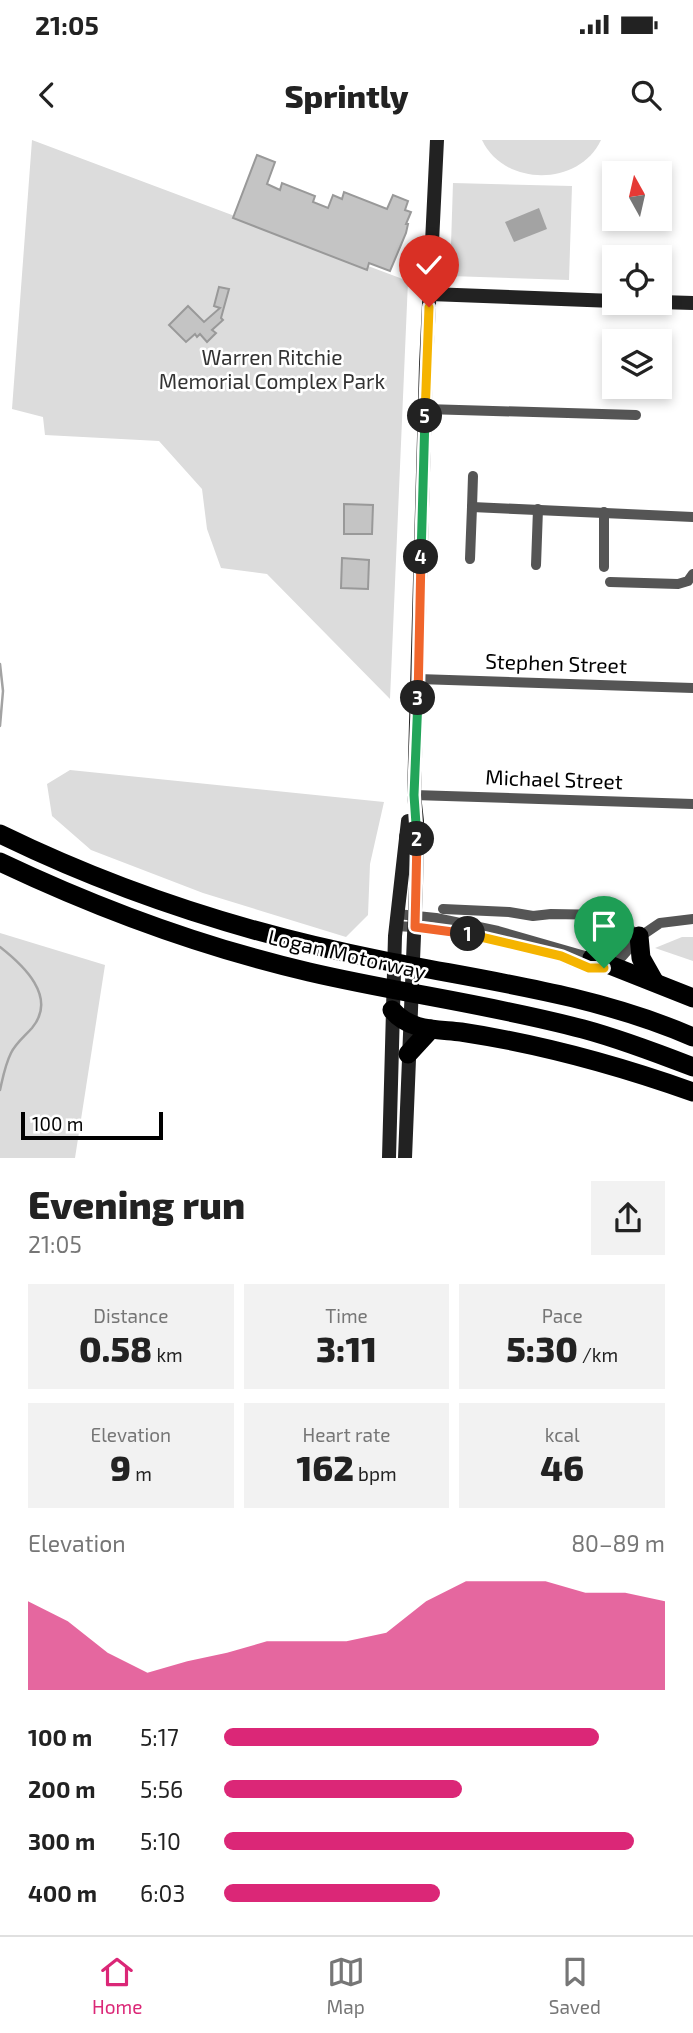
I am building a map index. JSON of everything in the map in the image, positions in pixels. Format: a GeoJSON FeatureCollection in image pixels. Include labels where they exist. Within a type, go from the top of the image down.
{"type":"FeatureCollection","features":[{"type":"Feature","properties":{"kind":"highway","name":"Logan Motorway"},"geometry":{"type":"LineString","coordinates":[[0,834],[104,881],[262,933],[380,960],[574,998],[618,1010],[693,1037]]}},
{"type":"Feature","properties":{"kind":"highway","name":"Logan Motorway"},"geometry":{"type":"LineString","coordinates":[[0,862],[92,903],[196,940],[279,965],[574,1027],[693,1067]]}},
{"type":"Feature","properties":{"kind":"highway"},"geometry":{"type":"LineString","coordinates":[[635,939],[641,958],[654,981]]}},
{"type":"Feature","properties":{"kind":"highway"},"geometry":{"type":"LineString","coordinates":[[592,958],[693,998]]}},
{"type":"Feature","properties":{"kind":"highway"},"geometry":{"type":"LineString","coordinates":[[392,1010],[409,1025],[513,1041],[579,1055],[693,1092]]}},
{"type":"Feature","properties":{"kind":"highway"},"geometry":{"type":"LineString","coordinates":[[408,1054],[431,1029]]}},
{"type":"Feature","properties":{"kind":"main road"},"geometry":{"type":"LineString","coordinates":[[405,1158],[415,922],[417,821],[414,795],[425,409],[437,140]]}},
{"type":"Feature","properties":{"kind":"main road"},"geometry":{"type":"LineString","coordinates":[[430,295],[602,301]]}},
{"type":"Feature","properties":{"kind":"main road"},"geometry":{"type":"LineString","coordinates":[[672,302],[693,303]]}},
{"type":"Feature","properties":{"kind":"main road"},"geometry":{"type":"LineString","coordinates":[[389,1158],[396,920],[408,821],[414,795]]}},
{"type":"Feature","properties":{"kind":"street"},"geometry":{"type":"LineString","coordinates":[[425,409],[636,415]]}},
{"type":"Feature","properties":{"kind":"street"},"geometry":{"type":"LineString","coordinates":[[470,559],[473,476]]}},
{"type":"Feature","properties":{"kind":"street"},"geometry":{"type":"LineString","coordinates":[[472,507],[693,517]]}},
{"type":"Feature","properties":{"kind":"street"},"geometry":{"type":"LineString","coordinates":[[536,565],[538,509]]}},
{"type":"Feature","properties":{"kind":"street"},"geometry":{"type":"LineString","coordinates":[[604,512],[604,567]]}},
{"type":"Feature","properties":{"kind":"street"},"geometry":{"type":"LineString","coordinates":[[610,582],[678,584],[688,581],[693,574]]}},
{"type":"Feature","properties":{"kind":"street","name":"Stephen Street"},"geometry":{"type":"LineString","coordinates":[[418,679],[693,688]]}},
{"type":"Feature","properties":{"kind":"street","name":"Michael Street"},"geometry":{"type":"LineString","coordinates":[[414,795],[693,804]]}},
{"type":"Feature","properties":{"kind":"street"},"geometry":{"type":"LineString","coordinates":[[443,909],[509,912],[533,916],[610,915],[635,939]]}},
{"type":"Feature","properties":{"kind":"street"},"geometry":{"type":"LineString","coordinates":[[415,922],[436,918],[519,936],[592,958],[635,939],[660,923],[693,919]]}},
{"type":"Feature","properties":{"kind":"street"},"geometry":{"type":"LineString","coordinates":[[396,920],[531,948],[599,969],[612,965],[628,951],[635,939]]}},
{"type":"Feature","properties":{"kind":"green space","name":"Warren Ritchie Memorial Complex Park"},"geometry":{"type":"Polygon","coordinates":[[[32,140],[408,281],[390,699],[267,574],[221,568],[207,529],[202,489],[159,441],[45,435],[43,417],[12,409],[32,140]]]}},
{"type":"Feature","properties":{"kind":"green space"},"geometry":{"type":"Polygon","coordinates":[[[482,140],[601,140],[590,155],[576,166],[559,173],[542,175],[524,173],[507,166],[493,155],[482,140]]]}},
{"type":"Feature","properties":{"kind":"green space"},"geometry":{"type":"Polygon","coordinates":[[[453,183],[572,186],[569,280],[450,276],[453,183]]]}},
{"type":"Feature","properties":{"kind":"green space"},"geometry":{"type":"Polygon","coordinates":[[[70,770],[384,802],[370,864],[368,915],[346,937],[203,893],[91,850],[52,816],[47,784],[70,770]]]}},
{"type":"Feature","properties":{"kind":"green space"},"geometry":{"type":"Polygon","coordinates":[[[0,933],[105,965],[75,1158],[0,1158],[0,933]]]}},
{"type":"Feature","properties":{"kind":"green space"},"geometry":{"type":"Polygon","coordinates":[[[682,937],[693,937],[693,961],[655,948],[682,937]]]}},
{"type":"Feature","properties":{"kind":"shaded area"},"geometry":{"type":"Polygon","coordinates":[[[539,208],[547,229],[514,242],[505,222],[539,208]]]}},
{"type":"Feature","properties":{"kind":"building"},"geometry":{"type":"Polygon","coordinates":[[[257,155],[275,162],[267,184],[280,190],[282,183],[315,196],[313,202],[328,208],[333,195],[342,199],[344,192],[387,209],[393,195],[408,201],[405,210],[411,212],[406,233],[390,271],[369,263],[367,270],[233,218],[257,155]]]}},
{"type":"Feature","properties":{"kind":"building"},"geometry":{"type":"Polygon","coordinates":[[[219,287],[229,289],[221,318],[223,320],[212,330],[216,333],[207,342],[200,334],[197,337],[195,334],[186,342],[169,325],[188,306],[204,322],[220,308],[214,306],[219,287]]]}},
{"type":"Feature","properties":{"kind":"building"},"geometry":{"type":"Polygon","coordinates":[[[344,504],[373,505],[372,534],[344,534],[344,504]]]}},
{"type":"Feature","properties":{"kind":"building"},"geometry":{"type":"Polygon","coordinates":[[[342,558],[369,560],[368,589],[341,588],[342,558]]]}},
{"type":"Feature","properties":{"kind":"waterway"},"geometry":{"type":"LineString","coordinates":[[0,664],[3,691],[0,726]]}},
{"type":"Feature","properties":{"kind":"waterway"},"geometry":{"type":"LineString","coordinates":[[0,947],[27,972],[39,993],[41,1005],[39,1016],[32,1028],[11,1053],[0,1090]]}},
{"type":"Feature","properties":{"kind":"route"},"geometry":{"type":"LineString","coordinates":[[429,307],[414,795],[417,821],[415,927],[462,932],[561,956],[589,968],[604,968]]}}]}
